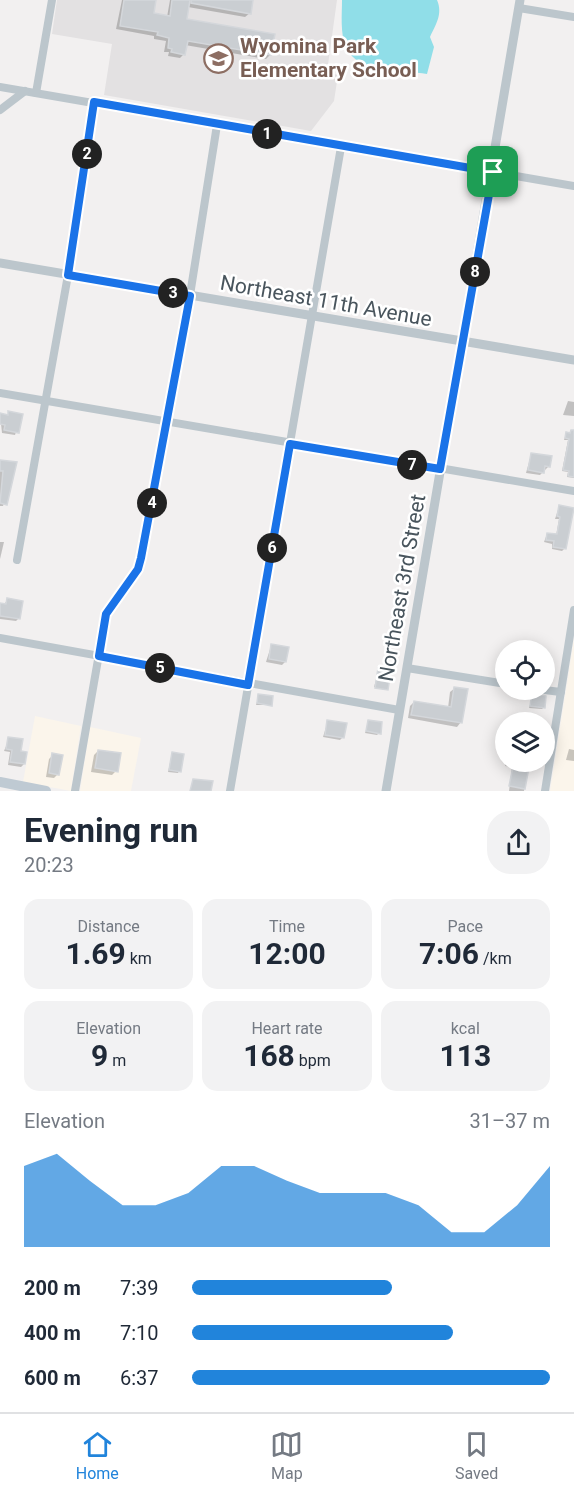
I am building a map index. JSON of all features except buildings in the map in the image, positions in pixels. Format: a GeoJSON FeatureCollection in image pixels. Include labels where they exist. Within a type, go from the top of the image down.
{"type":"FeatureCollection","features":[{"type":"Feature","properties":{"kind":"main road"},"geometry":{"type":"LineString","coordinates":[[0,782],[46,791]]}},
{"type":"Feature","properties":{"kind":"street"},"geometry":{"type":"LineString","coordinates":[[36,93],[52,0]]}},
{"type":"Feature","properties":{"kind":"street"},"geometry":{"type":"LineString","coordinates":[[520,4],[574,16]]}},
{"type":"Feature","properties":{"kind":"street","name":"Northeast 3rd Street"},"geometry":{"type":"LineString","coordinates":[[386,791],[520,4]]}},
{"type":"Feature","properties":{"kind":"street"},"geometry":{"type":"LineString","coordinates":[[0,87],[574,186]]}},
{"type":"Feature","properties":{"kind":"street"},"geometry":{"type":"LineString","coordinates":[[0,110],[24,91]]}},
{"type":"Feature","properties":{"kind":"street"},"geometry":{"type":"LineString","coordinates":[[16,560],[68,275],[94,102]]}},
{"type":"Feature","properties":{"kind":"street"},"geometry":{"type":"LineString","coordinates":[[75,791],[106,614],[138,569],[141,558],[190,296],[217,125]]}},
{"type":"Feature","properties":{"kind":"street"},"geometry":{"type":"LineString","coordinates":[[230,791],[341,147]]}},
{"type":"Feature","properties":{"kind":"street","name":"Northeast 11th Avenue"},"geometry":{"type":"LineString","coordinates":[[0,263],[462,344],[574,360]]}},
{"type":"Feature","properties":{"kind":"street"},"geometry":{"type":"LineString","coordinates":[[0,393],[574,491]]}},
{"type":"Feature","properties":{"kind":"street"},"geometry":{"type":"LineString","coordinates":[[545,791],[574,610]]}},
{"type":"Feature","properties":{"kind":"street"},"geometry":{"type":"LineString","coordinates":[[0,638],[248,685],[399,710]]}},
{"type":"Feature","properties":{"kind":"street"},"geometry":{"type":"LineString","coordinates":[[407,668],[495,682]]}},
{"type":"Feature","properties":{"kind":"street"},"geometry":{"type":"LineString","coordinates":[[555,691],[561,692]]}},
{"type":"Feature","properties":{"kind":"shaded area","name":"Wyomina Park Elementary School"},"geometry":{"type":"Polygon","coordinates":[[[57,0],[337,0],[327,72],[338,75],[334,101],[311,131],[104,95],[112,44],[52,34],[57,0]]]}},
{"type":"Feature","properties":{"kind":"shaded area"},"geometry":{"type":"Polygon","coordinates":[[[574,639],[574,791],[550,791],[553,772],[555,772],[574,639]]]}},
{"type":"Feature","properties":{"kind":"shaded area"},"geometry":{"type":"Polygon","coordinates":[[[35,716],[81,726],[71,791],[23,782],[35,716]]]}},
{"type":"Feature","properties":{"kind":"shaded area"},"geometry":{"type":"Polygon","coordinates":[[[90,727],[141,738],[131,791],[80,791],[90,727]]]}},
{"type":"Feature","properties":{"kind":"water"},"geometry":{"type":"Polygon","coordinates":[[[342,0],[437,0],[439,14],[430,37],[434,47],[427,74],[382,69],[360,62],[352,56],[343,36],[342,0]]]}},
{"type":"Feature","properties":{"kind":"place","name":"Wyomina Park Elementary School"},"geometry":{"type":"Point","coordinates":[219,58]}},
{"type":"Feature","properties":{"kind":"route"},"geometry":{"type":"LineString","coordinates":[[94,102],[493,172],[440,469],[290,444],[248,685],[99,656],[106,614],[110,605],[138,569],[141,558],[190,296],[68,275],[94,102]]}}]}
